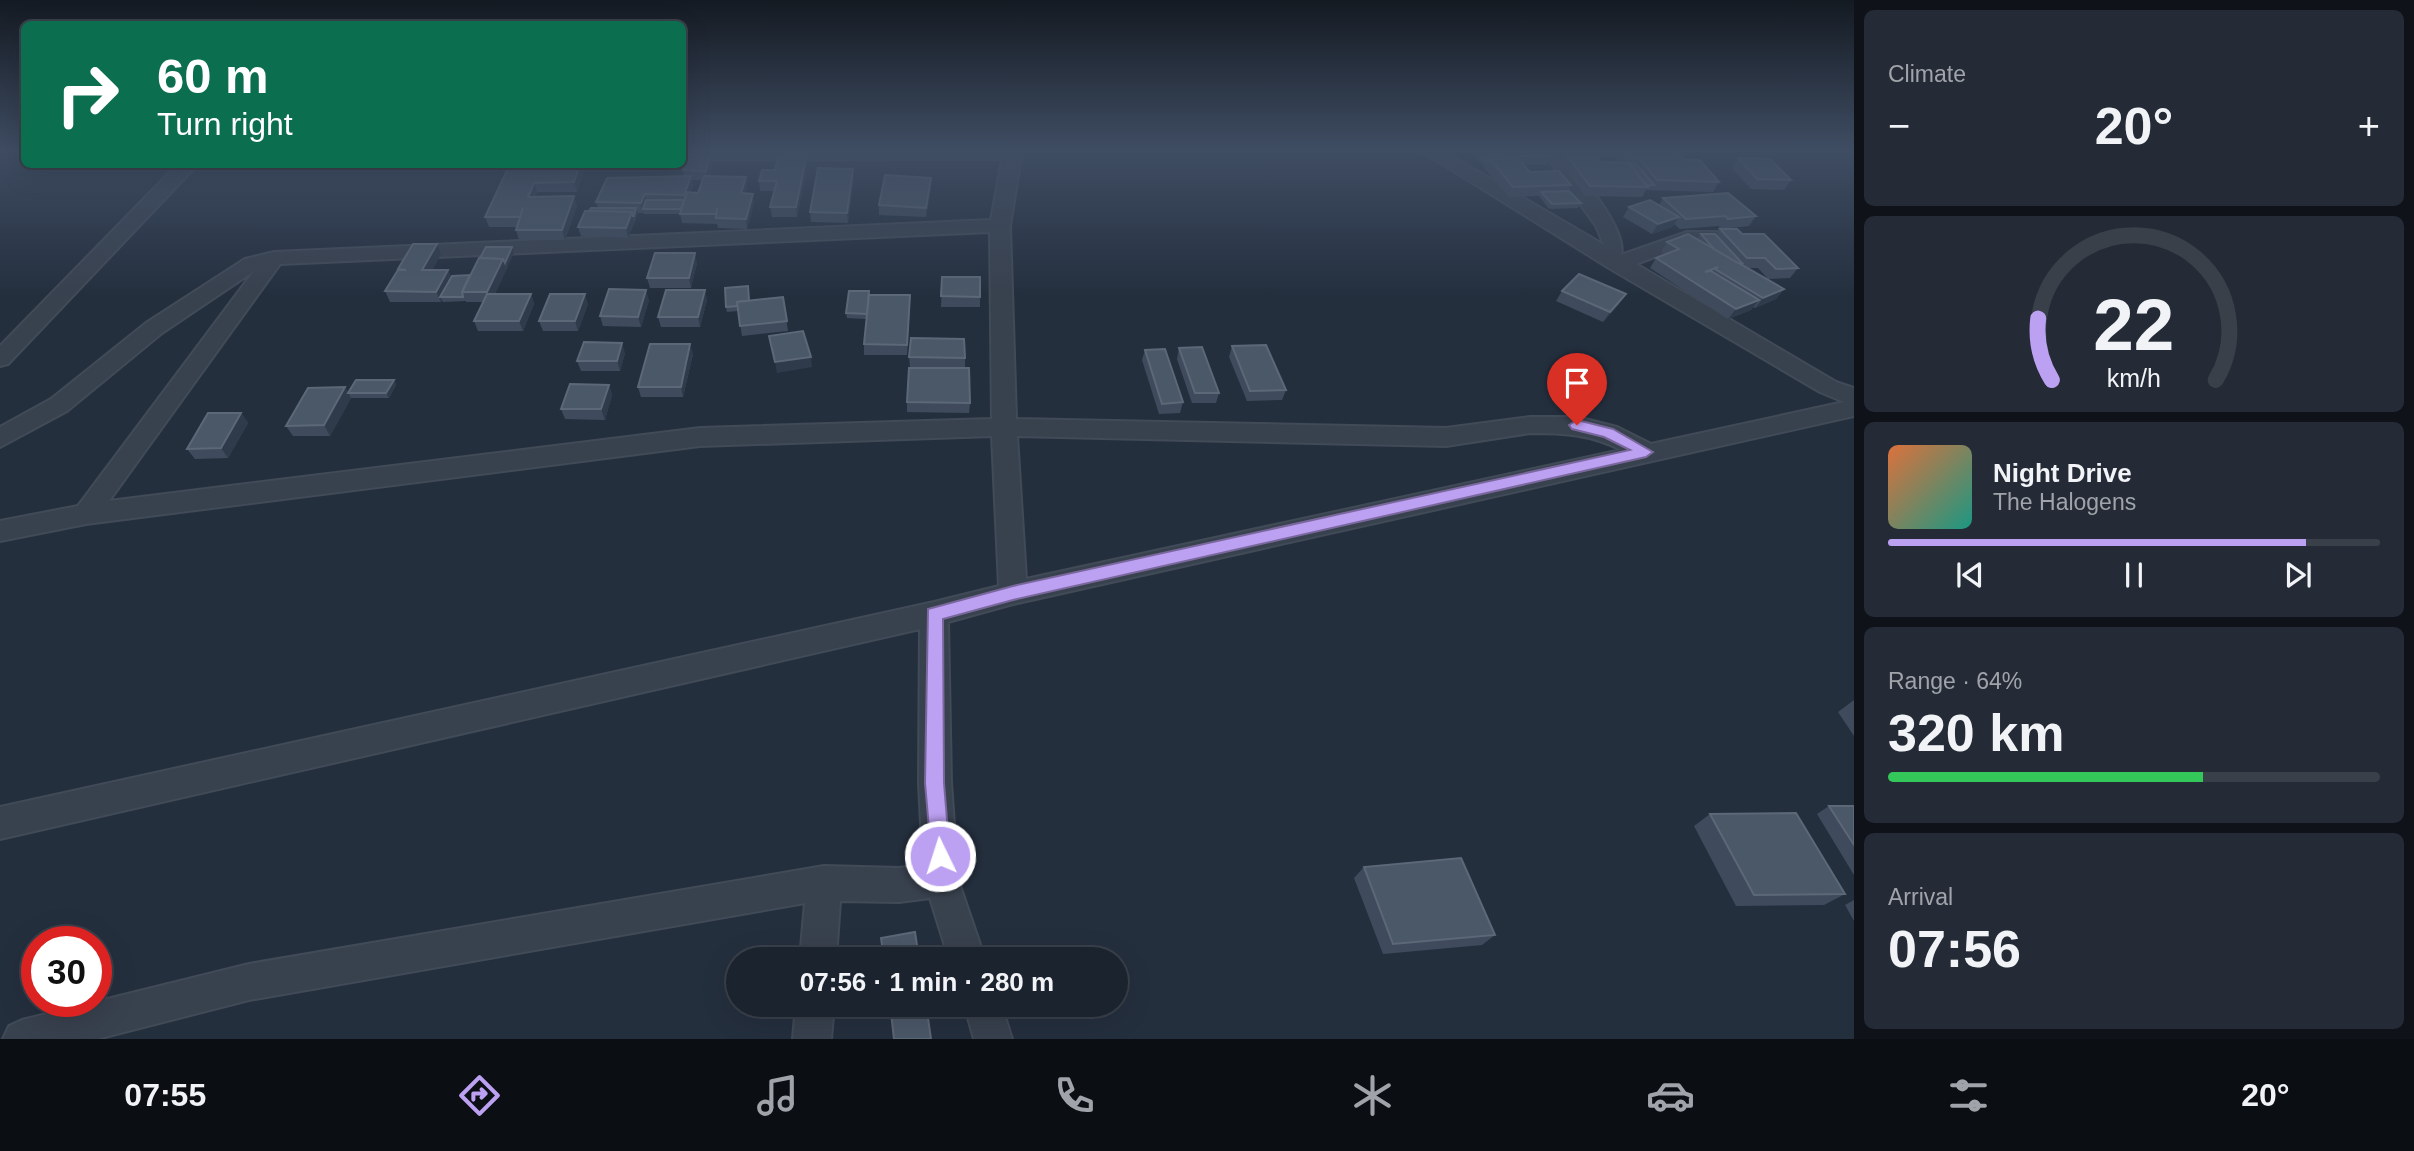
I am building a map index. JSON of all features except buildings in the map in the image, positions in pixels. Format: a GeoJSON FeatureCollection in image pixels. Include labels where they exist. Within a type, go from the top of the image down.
{"type":"FeatureCollection","features":[{"type":"Feature","properties":{"kind":"street"},"geometry":{"type":"LineString","coordinates":[[0,359],[156,198]]}},
{"type":"Feature","properties":{"kind":"street"},"geometry":{"type":"LineString","coordinates":[[1005,198],[1000,226],[1004,427],[1013,593]]}},
{"type":"Feature","properties":{"kind":"street"},"geometry":{"type":"LineString","coordinates":[[1509,198],[1828,387],[1854,397]]}},
{"type":"Feature","properties":{"kind":"street"},"geometry":{"type":"LineString","coordinates":[[1586,198],[1606,226],[1614,245],[1613,262]]}},
{"type":"Feature","properties":{"kind":"street"},"geometry":{"type":"LineString","coordinates":[[0,438],[60,405],[154,328],[252,264],[274,258],[583,242],[1000,226]]}},
{"type":"Feature","properties":{"kind":"street"},"geometry":{"type":"LineString","coordinates":[[1613,262],[1687,238],[1753,235]]}},
{"type":"Feature","properties":{"kind":"street"},"geometry":{"type":"LineString","coordinates":[[86,514],[274,258]]}},
{"type":"Feature","properties":{"kind":"street"},"geometry":{"type":"LineString","coordinates":[[0,823],[934,614],[1013,593],[1854,408]]}},
{"type":"Feature","properties":{"kind":"street"},"geometry":{"type":"LineString","coordinates":[[0,531],[86,514],[526,456],[700,437],[1004,427],[1446,437],[1530,425],[1577,425],[1608,433],[1646,452]]}},
{"type":"Feature","properties":{"kind":"street"},"geometry":{"type":"LineString","coordinates":[[934,614],[935,783],[941,880],[963,947]]}},
{"type":"Feature","properties":{"kind":"street"},"geometry":{"type":"LineString","coordinates":[[22,1039],[249,982],[824,883],[899,885],[941,880]]}},
{"type":"Feature","properties":{"kind":"street"},"geometry":{"type":"LineString","coordinates":[[819,947],[824,883]]}},
{"type":"Feature","properties":{"kind":"street"},"geometry":{"type":"LineString","coordinates":[[812,1039],[814,1017]]}},
{"type":"Feature","properties":{"kind":"street"},"geometry":{"type":"LineString","coordinates":[[986,1017],[993,1039]]}},
{"type":"Feature","properties":{"kind":"route"},"geometry":{"type":"LineString","coordinates":[[940,856],[935,783],[934,614],[1013,593],[1646,452],[1608,433],[1577,425]]}}]}
